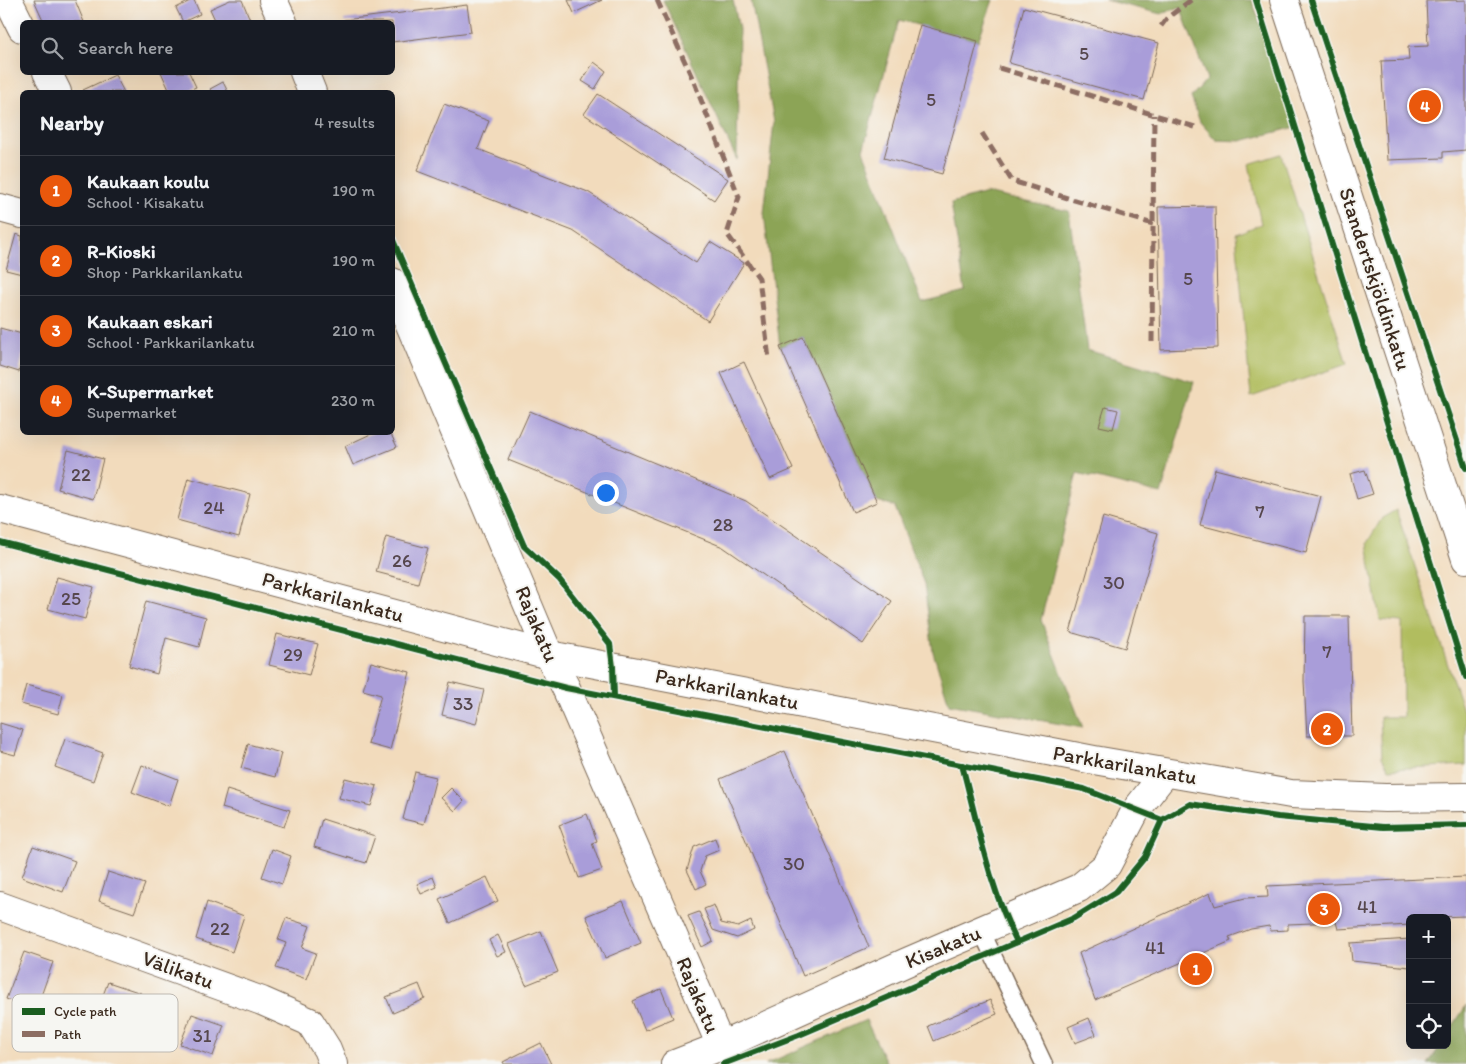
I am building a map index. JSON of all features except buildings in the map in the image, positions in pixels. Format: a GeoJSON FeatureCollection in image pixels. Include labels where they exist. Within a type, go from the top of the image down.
{"type":"FeatureCollection","features":[{"type":"Feature","properties":{"kind":"street"},"geometry":{"type":"LineString","coordinates":[[273,0],[282,20]]}},
{"type":"Feature","properties":{"kind":"street","name":"Standertskjöldinkatu"},"geometry":{"type":"LineString","coordinates":[[1284,0],[1466,558]]}},
{"type":"Feature","properties":{"kind":"street"},"geometry":{"type":"LineString","coordinates":[[6,5],[20,25]]}},
{"type":"Feature","properties":{"kind":"street"},"geometry":{"type":"LineString","coordinates":[[48,75],[56,90]]}},
{"type":"Feature","properties":{"kind":"street"},"geometry":{"type":"LineString","coordinates":[[305,75],[311,90]]}},
{"type":"Feature","properties":{"kind":"street"},"geometry":{"type":"LineString","coordinates":[[0,208],[20,213]]}},
{"type":"Feature","properties":{"kind":"street","name":"Rajakatu"},"geometry":{"type":"LineString","coordinates":[[395,289],[548,655],[566,688],[721,1046]]}},
{"type":"Feature","properties":{"kind":"street","name":"Parkkarilankatu"},"geometry":{"type":"LineString","coordinates":[[0,509],[548,655],[1165,773],[1291,794],[1385,798],[1466,797]]}},
{"type":"Feature","properties":{"kind":"street","name":"Kisakatu"},"geometry":{"type":"LineString","coordinates":[[675,1064],[721,1046],[1079,888],[1107,865],[1136,810],[1165,773]]}},
{"type":"Feature","properties":{"kind":"street","name":"Välikatu"},"geometry":{"type":"LineString","coordinates":[[0,906],[262,1001],[310,1022],[327,1049],[333,1064]]}},
{"type":"Feature","properties":{"kind":"lane"},"geometry":{"type":"LineString","coordinates":[[981,930],[1044,1064]]}},
{"type":"Feature","properties":{"kind":"green space"},"geometry":{"type":"Polygon","coordinates":[[[663,0],[733,0],[739,29],[737,160],[663,0]]]}},
{"type":"Feature","properties":{"kind":"green space"},"geometry":{"type":"Polygon","coordinates":[[[751,0],[993,0],[978,41],[899,20],[863,150],[922,302],[965,291],[951,203],[986,193],[1069,211],[1087,350],[1194,382],[1161,494],[1077,473],[1041,620],[1083,728],[949,704],[933,652],[924,584],[895,507],[877,502],[803,337],[780,347],[764,213],[774,122],[751,0]]]}},
{"type":"Feature","properties":{"kind":"green space"},"geometry":{"type":"Polygon","coordinates":[[[1105,0],[1252,0],[1296,127],[1241,141],[1216,140],[1200,122],[1191,97],[1207,79],[1180,7],[1161,14],[1105,0]]]}},
{"type":"Feature","properties":{"kind":"green space"},"geometry":{"type":"Polygon","coordinates":[[[1281,154],[1347,364],[1251,397],[1236,234],[1261,224],[1249,164],[1281,154]]]}},
{"type":"Feature","properties":{"kind":"green space"},"geometry":{"type":"Polygon","coordinates":[[[1396,510],[1466,719],[1466,765],[1389,769],[1382,757],[1380,717],[1403,717],[1402,622],[1380,620],[1367,543],[1382,518],[1396,510]]]}},
{"type":"Feature","properties":{"kind":"green space"},"geometry":{"type":"Polygon","coordinates":[[[1466,1006],[1466,1064],[1428,1064],[1438,1049],[1451,1049],[1451,1029],[1466,1006]]]}},
{"type":"Feature","properties":{"kind":"green space"},"geometry":{"type":"Polygon","coordinates":[[[866,1020],[887,1064],[766,1064],[768,1063],[866,1020]]]}},
{"type":"Feature","properties":{"kind":"marked path"},"geometry":{"type":"LineString","coordinates":[[657,0],[694,82],[739,197],[727,234],[759,278],[769,359]]}},
{"type":"Feature","properties":{"kind":"marked path"},"geometry":{"type":"LineString","coordinates":[[1161,26],[1167,18],[1191,0]]}},
{"type":"Feature","properties":{"kind":"marked path"},"geometry":{"type":"LineString","coordinates":[[999,68],[1195,127]]}},
{"type":"Feature","properties":{"kind":"marked path"},"geometry":{"type":"LineString","coordinates":[[1152,342],[1154,115]]}},
{"type":"Feature","properties":{"kind":"marked path"},"geometry":{"type":"LineString","coordinates":[[982,133],[1012,181],[1153,224]]}},
{"type":"Feature","properties":{"kind":"cycle path"},"geometry":{"type":"LineString","coordinates":[[1256,0],[1466,677]]}},
{"type":"Feature","properties":{"kind":"cycle path"},"geometry":{"type":"LineString","coordinates":[[1311,0],[1466,468]]}},
{"type":"Feature","properties":{"kind":"cycle path"},"geometry":{"type":"LineString","coordinates":[[395,245],[524,546],[559,579],[610,644],[614,697]]}},
{"type":"Feature","properties":{"kind":"cycle path"},"geometry":{"type":"LineString","coordinates":[[0,542],[566,688],[1084,789],[1162,820],[1190,804],[1278,817],[1383,827],[1466,825]]}},
{"type":"Feature","properties":{"kind":"cycle path"},"geometry":{"type":"LineString","coordinates":[[962,765],[992,878],[1007,921],[1017,942]]}},
{"type":"Feature","properties":{"kind":"cycle path"},"geometry":{"type":"LineString","coordinates":[[723,1064],[799,1035],[1074,918],[1116,892],[1145,857],[1162,820]]}},
{"type":"Feature","properties":{"kind":"place","name":"K-Supermarket"},"geometry":{"type":"Point","coordinates":[1425,106]}},
{"type":"Feature","properties":{"kind":"place","name":"R-Kioski"},"geometry":{"type":"Point","coordinates":[1327,729]}},
{"type":"Feature","properties":{"kind":"place","name":"Kaukaan eskari"},"geometry":{"type":"Point","coordinates":[1324,909]}},
{"type":"Feature","properties":{"kind":"place","name":"Kaukaan koulu"},"geometry":{"type":"Point","coordinates":[1196,969]}}]}
